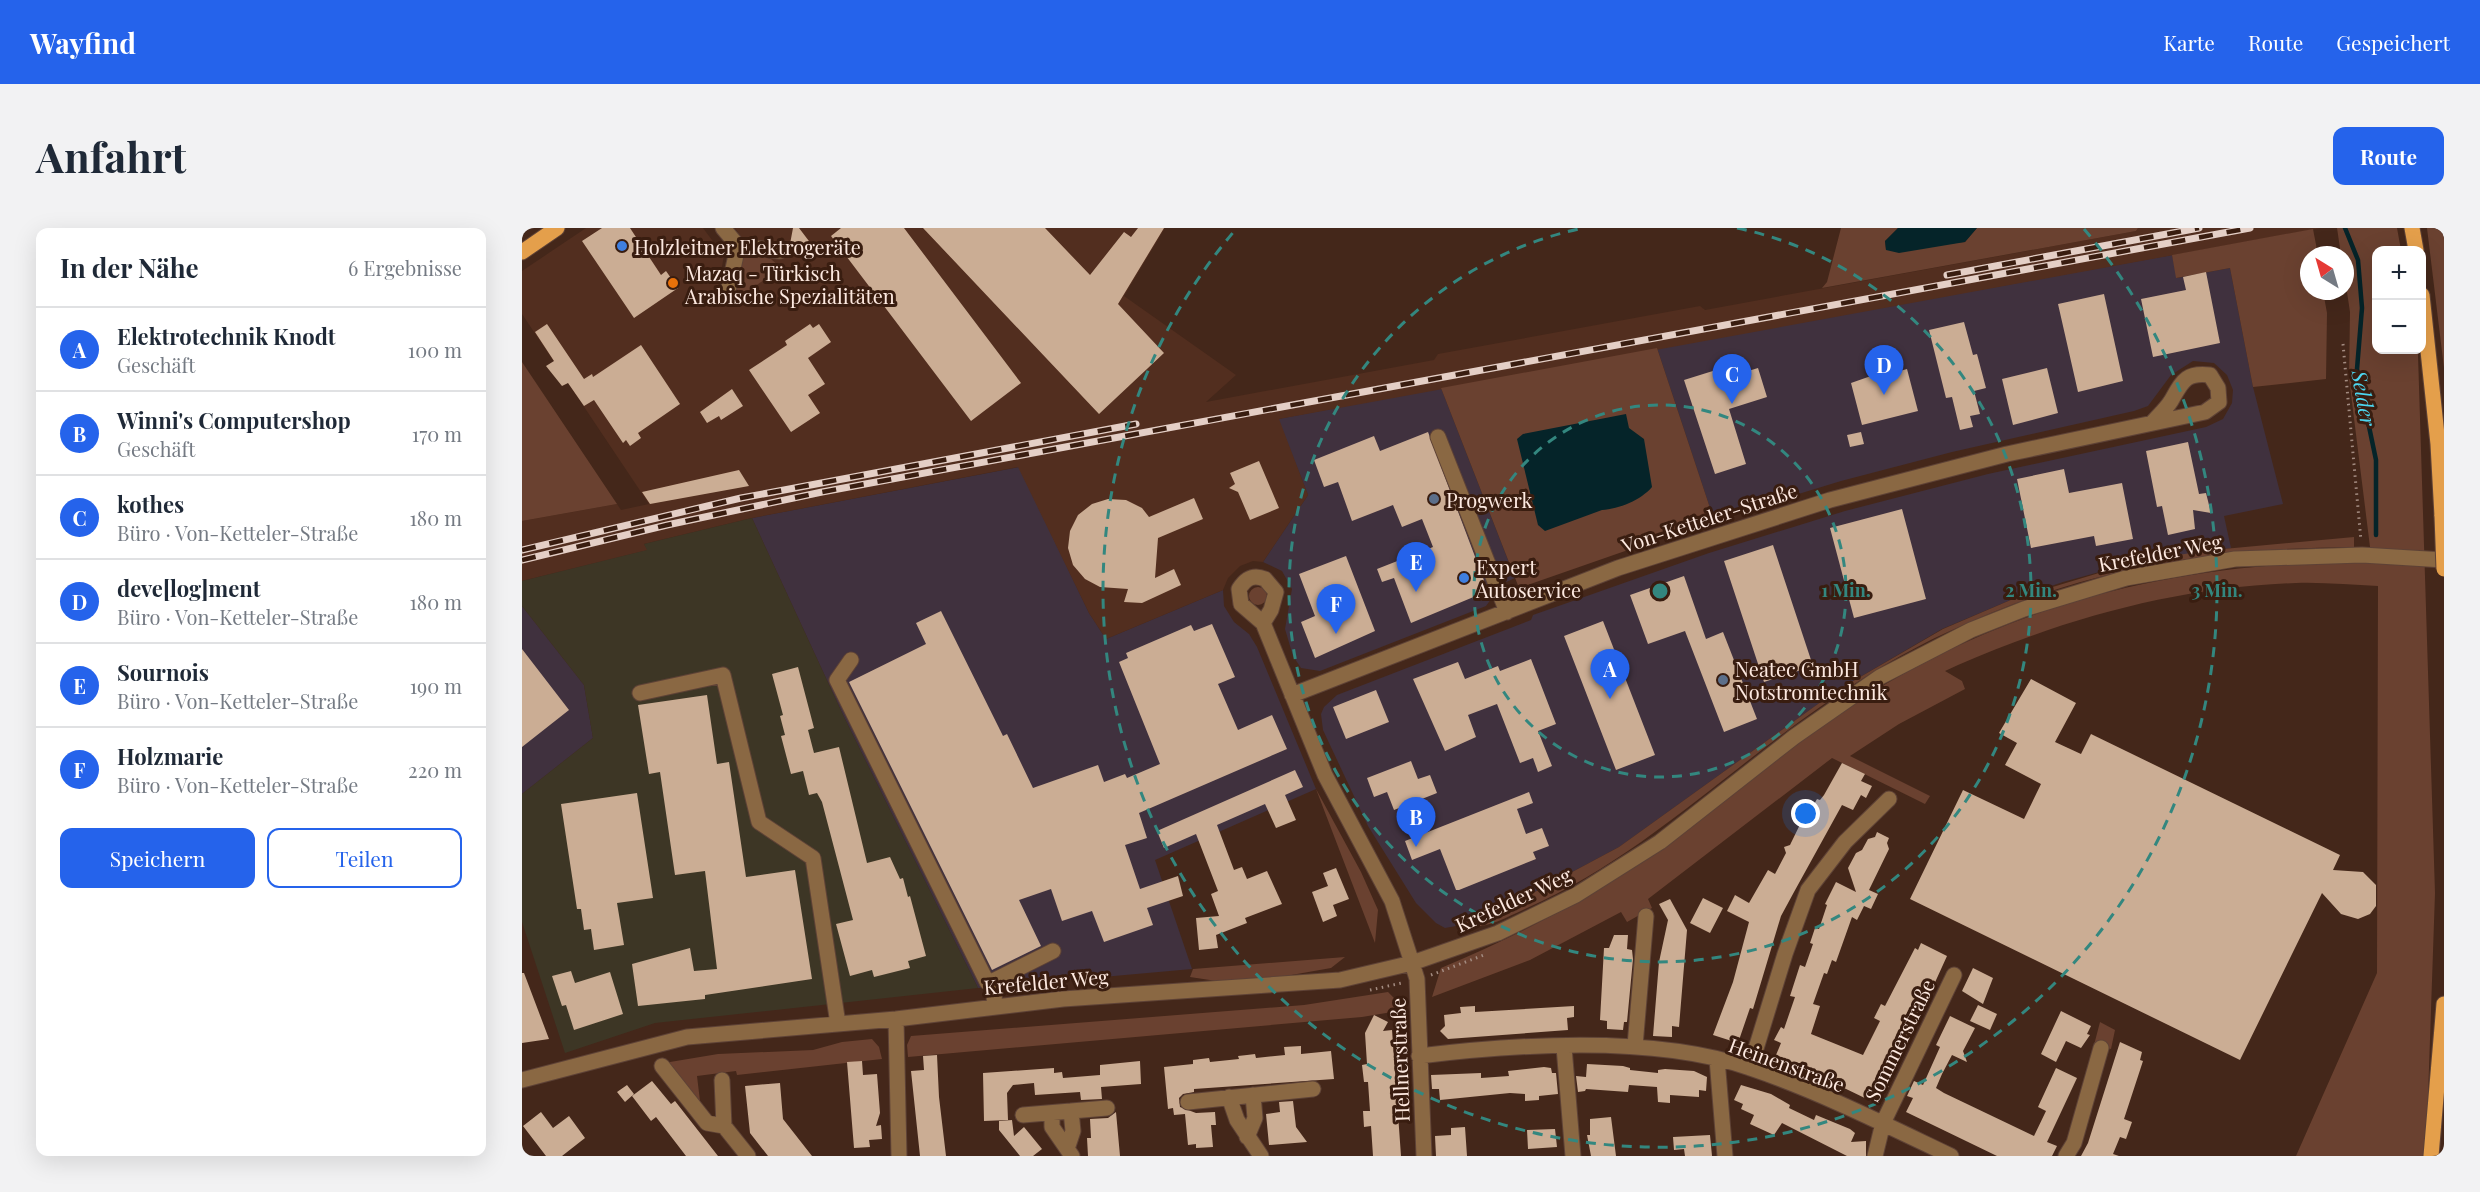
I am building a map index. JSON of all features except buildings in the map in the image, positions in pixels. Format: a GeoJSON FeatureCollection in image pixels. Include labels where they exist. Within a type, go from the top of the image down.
{"type":"FeatureCollection","features":[{"type":"Feature","properties":{"kind":"main road"},"geometry":{"type":"LineString","coordinates":[[522,252],[557,228]]}},
{"type":"Feature","properties":{"kind":"main road"},"geometry":{"type":"LineString","coordinates":[[2422,300],[2438,444],[2444,569]]}},
{"type":"Feature","properties":{"kind":"main road"},"geometry":{"type":"LineString","coordinates":[[2432,1156],[2444,1004]]}},
{"type":"Feature","properties":{"kind":"street"},"geometry":{"type":"LineString","coordinates":[[723,228],[738,246],[780,251]]}},
{"type":"Feature","properties":{"kind":"street"},"geometry":{"type":"LineString","coordinates":[[729,286],[738,246]]}},
{"type":"Feature","properties":{"kind":"street","name":"Von-Ketteler-Straße"},"geometry":{"type":"LineString","coordinates":[[1292,695],[1507,612],[1536,598],[1618,568],[1830,500],[2007,454],[2152,423]]}},
{"type":"Feature","properties":{"kind":"street"},"geometry":{"type":"LineString","coordinates":[[1438,437],[1507,612]]}},
{"type":"Feature","properties":{"kind":"street","name":"Krefelder Weg"},"geometry":{"type":"LineString","coordinates":[[522,1080],[687,1038],[896,1019],[1063,999],[1340,981],[1413,963],[1498,933],[1576,895],[1660,842],[1841,703],[1881,677],[1971,630],[2079,591],[2169,569],[2235,559],[2362,555],[2444,560]]}},
{"type":"Feature","properties":{"kind":"street"},"geometry":{"type":"LineString","coordinates":[[1263,623],[1339,804],[1389,895],[1413,963]]}},
{"type":"Feature","properties":{"kind":"street"},"geometry":{"type":"LineString","coordinates":[[851,660],[837,680],[987,982],[1053,951]]}},
{"type":"Feature","properties":{"kind":"street"},"geometry":{"type":"LineString","coordinates":[[640,693],[723,675],[759,822],[813,858],[838,1024]]}},
{"type":"Feature","properties":{"kind":"street"},"geometry":{"type":"LineString","coordinates":[[1750,1068],[1785,954],[1808,890],[1845,842],[1889,799]]}},
{"type":"Feature","properties":{"kind":"street"},"geometry":{"type":"LineString","coordinates":[[1635,1046],[1646,915]]}},
{"type":"Feature","properties":{"kind":"street","name":"Hellnerstraße"},"geometry":{"type":"LineString","coordinates":[[1413,963],[1418,979],[1424,1156]]}},
{"type":"Feature","properties":{"kind":"street","name":"Sommerstraße"},"geometry":{"type":"LineString","coordinates":[[1875,1156],[1882,1124],[1954,975]]}},
{"type":"Feature","properties":{"kind":"street"},"geometry":{"type":"LineString","coordinates":[[994,1006],[995,980]]}},
{"type":"Feature","properties":{"kind":"street"},"geometry":{"type":"LineString","coordinates":[[896,1019],[897,1155]]}},
{"type":"Feature","properties":{"kind":"street","name":"Heinenstraße"},"geometry":{"type":"LineString","coordinates":[[1419,1056],[1564,1047],[1635,1046],[1717,1059],[1750,1068],[1951,1156]]}},
{"type":"Feature","properties":{"kind":"street"},"geometry":{"type":"LineString","coordinates":[[1564,1047],[1573,1156]]}},
{"type":"Feature","properties":{"kind":"street"},"geometry":{"type":"LineString","coordinates":[[2066,1156],[2074,1143],[2101,1048]]}},
{"type":"Feature","properties":{"kind":"street"},"geometry":{"type":"LineString","coordinates":[[1717,1059],[1725,1156]]}},
{"type":"Feature","properties":{"kind":"street"},"geometry":{"type":"LineString","coordinates":[[662,1066],[707,1123],[724,1126]]}},
{"type":"Feature","properties":{"kind":"street"},"geometry":{"type":"LineString","coordinates":[[722,1080],[724,1126],[748,1156]]}},
{"type":"Feature","properties":{"kind":"street"},"geometry":{"type":"LineString","coordinates":[[1188,1102],[1313,1089]]}},
{"type":"Feature","properties":{"kind":"street"},"geometry":{"type":"LineString","coordinates":[[1246,1137],[1255,1119],[1252,1095]]}},
{"type":"Feature","properties":{"kind":"street"},"geometry":{"type":"LineString","coordinates":[[1229,1097],[1246,1137],[1261,1156]]}},
{"type":"Feature","properties":{"kind":"street"},"geometry":{"type":"LineString","coordinates":[[1023,1115],[1107,1108]]}},
{"type":"Feature","properties":{"kind":"street"},"geometry":{"type":"LineString","coordinates":[[1069,1153],[1073,1131],[1071,1112]]}},
{"type":"Feature","properties":{"kind":"street"},"geometry":{"type":"LineString","coordinates":[[1052,1113],[1052,1127],[1069,1153]]}},
{"type":"Feature","properties":{"kind":"path"},"geometry":{"type":"LineString","coordinates":[[2343,344],[2362,555]]}},
{"type":"Feature","properties":{"kind":"path"},"geometry":{"type":"LineString","coordinates":[[1363,992],[1418,979],[1489,953]]}},
{"type":"Feature","properties":{"kind":"shaded area"},"geometry":{"type":"Polygon","coordinates":[[[586,228],[703,228],[724,256],[718,287],[735,292],[739,297],[778,265],[771,259],[781,251],[783,243],[742,238],[735,228],[1165,228],[1124,296],[1236,375],[1206,402],[1434,360],[1438,354],[1700,306],[1705,310],[2136,231],[2138,228],[2321,228],[1279,419],[1308,495],[1263,562],[1253,561],[1240,566],[1228,578],[1223,590],[1106,639],[1089,613],[1018,467],[752,518],[644,544],[648,550],[522,581],[522,521],[617,504],[621,510],[649,504],[522,314],[522,271],[586,228]]]}},
{"type":"Feature","properties":{"kind":"shaded area"},"geometry":{"type":"Polygon","coordinates":[[[1841,228],[1898,228],[1885,241],[1886,250],[1965,242],[1977,228],[2138,228],[2136,231],[1822,288],[1827,282],[1841,228]]]}},
{"type":"Feature","properties":{"kind":"shaded area"},"geometry":{"type":"Polygon","coordinates":[[[2337,228],[2397,228],[2400,246],[2372,246],[2372,354],[2418,355],[2435,893],[2426,1156],[2296,1156],[2377,973],[2378,586],[2296,583],[2252,586],[2166,598],[2081,619],[1958,665],[1945,671],[1962,681],[1965,689],[1899,724],[1850,756],[1930,796],[1925,804],[1832,758],[1648,899],[1652,908],[1627,922],[1621,912],[1530,960],[1432,997],[1441,968],[1538,923],[1607,884],[1683,831],[1839,714],[1899,676],[1962,644],[2027,617],[2094,596],[2162,580],[2231,570],[2301,564],[2372,563],[2349,378],[2348,300],[2354,300],[2354,246],[2340,246],[2337,228]]]}},
{"type":"Feature","properties":{"kind":"shaded area"},"geometry":{"type":"Polygon","coordinates":[[[2427,228],[2444,228],[2444,368],[2427,228]]]}},
{"type":"Feature","properties":{"kind":"shaded area"},"geometry":{"type":"Polygon","coordinates":[[[2313,229],[2316,246],[2300,246],[2300,300],[2325,300],[2327,313],[2326,379],[2253,387],[2230,268],[2176,278],[2172,255],[2313,229]]]}},
{"type":"Feature","properties":{"kind":"shaded area"},"geometry":{"type":"Polygon","coordinates":[[[752,254],[771,259],[778,265],[770,276],[739,297],[735,292],[741,262],[745,256],[752,254]]]}},
{"type":"Feature","properties":{"kind":"shaded area"},"geometry":{"type":"Polygon","coordinates":[[[2172,255],[2177,278],[2230,268],[2253,387],[2283,504],[2224,516],[2231,548],[2132,563],[2063,582],[2013,599],[1942,629],[1836,691],[1619,847],[1514,903],[1456,926],[1445,928],[1436,923],[1416,903],[1368,826],[1323,730],[1321,714],[1324,707],[1337,695],[1531,620],[1533,615],[1709,553],[1845,511],[1988,474],[2206,427],[2223,419],[2232,403],[2233,390],[2227,375],[2214,363],[2193,361],[2171,375],[2148,406],[2134,411],[1952,452],[1841,481],[1714,520],[1657,348],[2172,255]]]}},
{"type":"Feature","properties":{"kind":"shaded area"},"geometry":{"type":"Polygon","coordinates":[[[1657,348],[1714,520],[1519,588],[1441,388],[1657,348]]]}},
{"type":"Feature","properties":{"kind":"shaded area"},"geometry":{"type":"Polygon","coordinates":[[[522,362],[617,504],[522,521],[522,362]]]}},
{"type":"Feature","properties":{"kind":"shaded area"},"geometry":{"type":"Polygon","coordinates":[[[1441,388],[1515,578],[1502,584],[1486,606],[1320,671],[1301,668],[1293,656],[1285,629],[1292,589],[1282,571],[1263,562],[1308,495],[1278,419],[1441,388]]]}},
{"type":"Feature","properties":{"kind":"shaded area"},"geometry":{"type":"Polygon","coordinates":[[[1019,467],[1089,613],[1106,639],[1223,590],[1224,606],[1234,622],[1249,634],[1257,647],[1316,789],[1155,860],[1192,969],[978,988],[843,715],[752,518],[1019,467]]]}},
{"type":"Feature","properties":{"kind":"shaded area"},"geometry":{"type":"Polygon","coordinates":[[[752,518],[843,715],[978,988],[655,1023],[565,1053],[522,922],[522,794],[593,738],[584,685],[522,606],[522,581],[647,550],[644,544],[752,518]]]}},
{"type":"Feature","properties":{"kind":"shaded area"},"geometry":{"type":"Polygon","coordinates":[[[2354,537],[2354,547],[2248,552],[2147,566],[2098,577],[2048,592],[1950,631],[1883,666],[1820,707],[1643,841],[1606,865],[1567,888],[1493,923],[1476,927],[1456,926],[1514,903],[1619,847],[1836,691],[1943,629],[2013,599],[2132,563],[2202,551],[2354,537]]]}},
{"type":"Feature","properties":{"kind":"shaded area"},"geometry":{"type":"Polygon","coordinates":[[[1258,587],[1264,590],[1267,596],[1264,602],[1258,605],[1252,602],[1249,596],[1252,590],[1258,587]]]}},
{"type":"Feature","properties":{"kind":"shaded area"},"geometry":{"type":"Polygon","coordinates":[[[522,606],[584,685],[593,738],[522,794],[522,606]]]}},
{"type":"Feature","properties":{"kind":"shaded area"},"geometry":{"type":"Polygon","coordinates":[[[1316,789],[1361,872],[1378,910],[1375,943],[1316,789]]]}},
{"type":"Feature","properties":{"kind":"shaded area"},"geometry":{"type":"Polygon","coordinates":[[[1345,957],[1331,968],[1280,977],[1223,982],[1190,977],[1193,969],[1345,957]]]}},
{"type":"Feature","properties":{"kind":"shaded area"},"geometry":{"type":"Polygon","coordinates":[[[1388,992],[1395,999],[1398,1011],[1362,1017],[908,1057],[907,1045],[911,1036],[1304,1005],[1388,992]]]}},
{"type":"Feature","properties":{"kind":"shaded area"},"geometry":{"type":"Polygon","coordinates":[[[2100,1022],[2115,1030],[2111,1049],[2094,1045],[2100,1022]]]}},
{"type":"Feature","properties":{"kind":"shaded area"},"geometry":{"type":"Polygon","coordinates":[[[872,1039],[879,1047],[882,1059],[737,1075],[736,1071],[697,1076],[700,1101],[696,1103],[664,1063],[718,1054],[813,1050],[842,1042],[872,1039]]]}},
{"type":"Feature","properties":{"kind":"water"},"geometry":{"type":"Polygon","coordinates":[[[1898,228],[1977,228],[1965,242],[1899,253],[1886,250],[1885,241],[1898,228]]]}},
{"type":"Feature","properties":{"kind":"water"},"geometry":{"type":"Polygon","coordinates":[[[1626,414],[1629,428],[1644,439],[1652,487],[1629,503],[1602,510],[1545,531],[1538,525],[1517,439],[1523,434],[1626,414]]]}},
{"type":"Feature","properties":{"kind":"waterway","name":"Selder"},"geometry":{"type":"LineString","coordinates":[[2345,228],[2358,260],[2362,308],[2357,369],[2376,460],[2376,535]]}},
{"type":"Feature","properties":{"kind":"railway"},"geometry":{"type":"LineString","coordinates":[[1947,275],[2199,228]]}},
{"type":"Feature","properties":{"kind":"railway"},"geometry":{"type":"LineString","coordinates":[[522,560],[667,525],[822,492],[2250,228]]}},
{"type":"Feature","properties":{"kind":"railway"},"geometry":{"type":"LineString","coordinates":[[522,550],[741,498],[1136,424]]}},
{"type":"Feature","properties":{"kind":"place","name":"Holzleitner Elektrogeräte"},"geometry":{"type":"Point","coordinates":[622,246]}},
{"type":"Feature","properties":{"kind":"place","name":"Mazaq - Türkisch Arabische Spezialitäten"},"geometry":{"type":"Point","coordinates":[673,283]}},
{"type":"Feature","properties":{"kind":"place","name":"deve[log]ment"},"geometry":{"type":"Point","coordinates":[1884,395]}},
{"type":"Feature","properties":{"kind":"place","name":"kothes"},"geometry":{"type":"Point","coordinates":[1732,404]}},
{"type":"Feature","properties":{"kind":"place","name":"Progwerk"},"geometry":{"type":"Point","coordinates":[1434,499]}},
{"type":"Feature","properties":{"kind":"place","name":"Expert Autoservice"},"geometry":{"type":"Point","coordinates":[1464,578]}},
{"type":"Feature","properties":{"kind":"place","name":"Sournois"},"geometry":{"type":"Point","coordinates":[1416,592]}},
{"type":"Feature","properties":{"kind":"place","name":"Holzmarie"},"geometry":{"type":"Point","coordinates":[1336,634]}},
{"type":"Feature","properties":{"kind":"place","name":"Neatec GmbH Notstromtechnik"},"geometry":{"type":"Point","coordinates":[1723,680]}},
{"type":"Feature","properties":{"kind":"place","name":"Elektrotechnik Knodt"},"geometry":{"type":"Point","coordinates":[1610,699]}},
{"type":"Feature","properties":{"kind":"place","name":"Winni's Computershop"},"geometry":{"type":"Point","coordinates":[1416,847]}}]}
